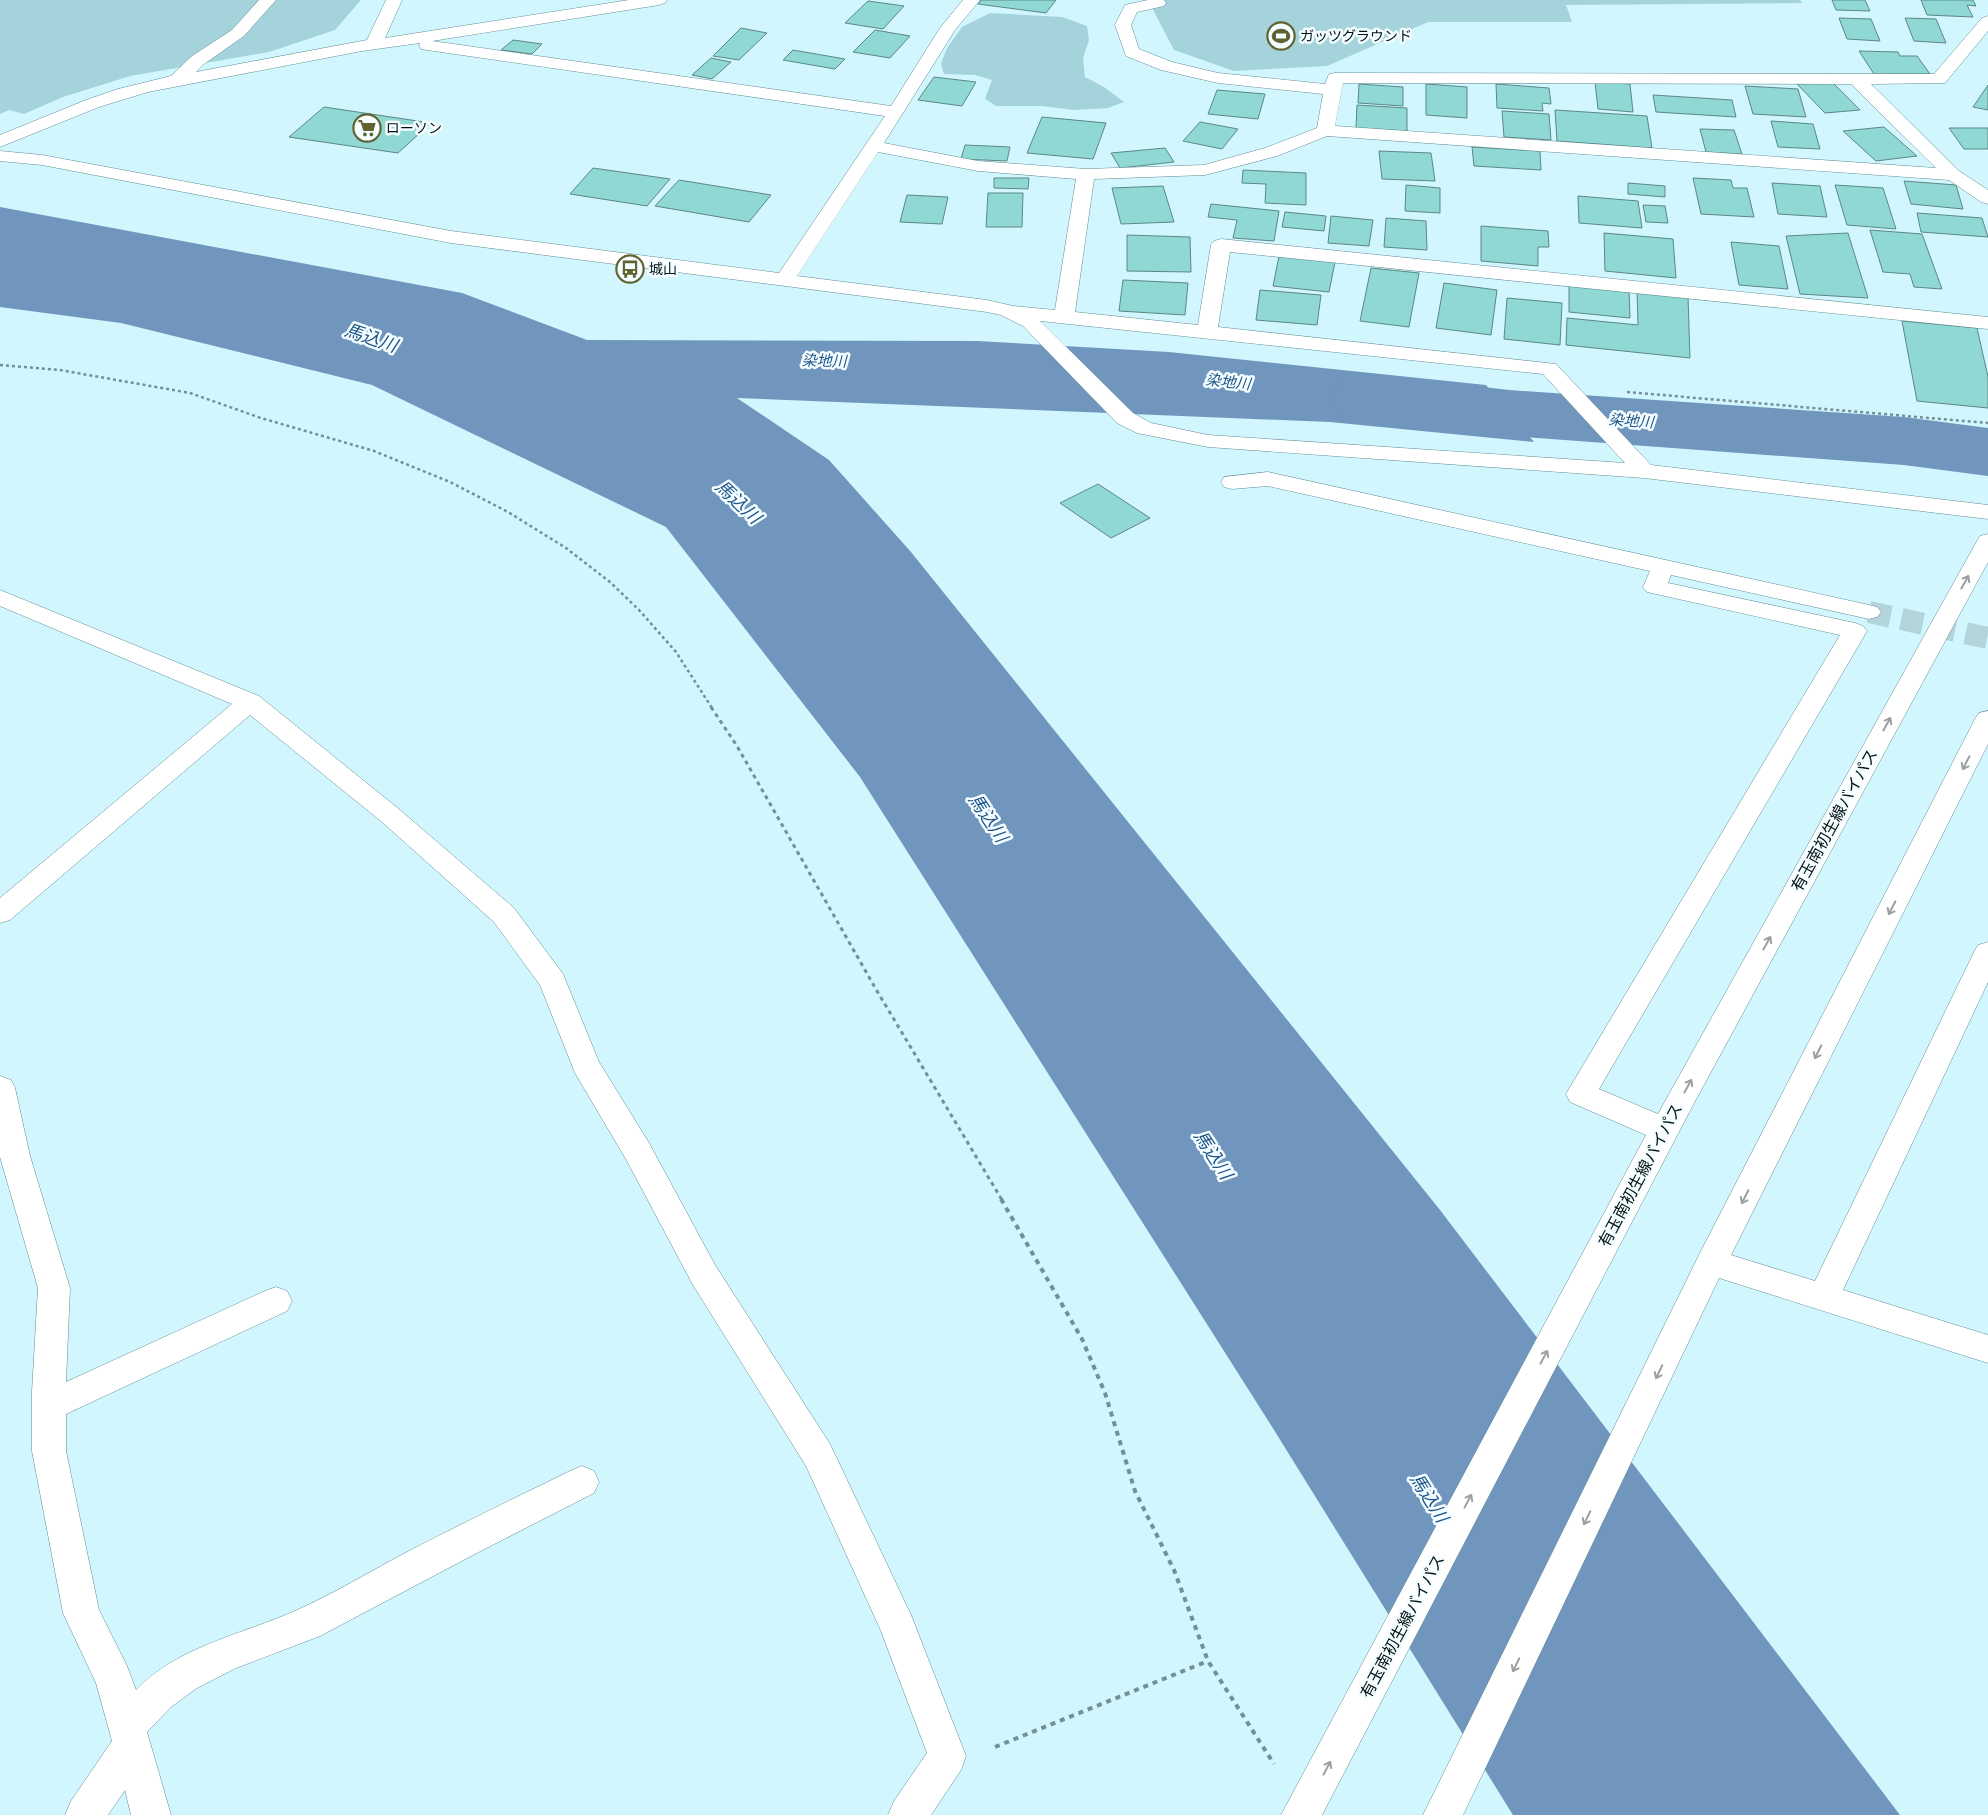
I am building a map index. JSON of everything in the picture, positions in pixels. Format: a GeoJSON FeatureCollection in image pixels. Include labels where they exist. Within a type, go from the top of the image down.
{"type":"FeatureCollection","features":[{"type":"Feature","properties":{"kind":"street"},"geometry":{"type":"LineString","coordinates":[[177,80],[198,60],[238,33],[268,0]]}},
{"type":"Feature","properties":{"kind":"street"},"geometry":{"type":"LineString","coordinates":[[374,43],[394,0]]}},
{"type":"Feature","properties":{"kind":"street"},"geometry":{"type":"LineString","coordinates":[[0,142],[49,121],[122,94],[177,80],[304,58],[374,43],[400,41],[659,0]]}},
{"type":"Feature","properties":{"kind":"street"},"geometry":{"type":"LineString","coordinates":[[785,279],[896,112],[948,28],[972,0]]}},
{"type":"Feature","properties":{"kind":"street"},"geometry":{"type":"LineString","coordinates":[[1158,3],[1131,8],[1124,25],[1132,52],[1167,66],[1218,78],[1333,90]]}},
{"type":"Feature","properties":{"kind":"street"},"geometry":{"type":"LineString","coordinates":[[1325,131],[1335,78],[1939,79],[1988,22]]}},
{"type":"Feature","properties":{"kind":"street"},"geometry":{"type":"LineString","coordinates":[[400,41],[896,112]]}},
{"type":"Feature","properties":{"kind":"street"},"geometry":{"type":"LineString","coordinates":[[1856,79],[1953,175],[1988,198]]}},
{"type":"Feature","properties":{"kind":"street"},"geometry":{"type":"LineString","coordinates":[[873,146],[978,166],[1086,174],[1205,170],[1271,152],[1325,131],[1953,175]]}},
{"type":"Feature","properties":{"kind":"street"},"geometry":{"type":"LineString","coordinates":[[0,156],[52,162],[450,237],[785,279],[987,306],[1008,311],[1549,368],[1644,471]]}},
{"type":"Feature","properties":{"kind":"street"},"geometry":{"type":"LineString","coordinates":[[1064,317],[1086,174]]}},
{"type":"Feature","properties":{"kind":"street"},"geometry":{"type":"LineString","coordinates":[[1207,333],[1221,246],[1988,322]]}},
{"type":"Feature","properties":{"kind":"street"},"geometry":{"type":"LineString","coordinates":[[1008,311],[1030,322],[1125,418],[1145,428],[1173,435],[1208,441],[1644,471],[1988,512]]}},
{"type":"Feature","properties":{"kind":"street"},"geometry":{"type":"LineString","coordinates":[[1232,482],[1268,479],[1869,612]]}},
{"type":"Feature","properties":{"kind":"street","name":"有玉南初生線バイパス"},"geometry":{"type":"LineString","coordinates":[[1302,1813],[1665,1130],[1988,540]]}},
{"type":"Feature","properties":{"kind":"street"},"geometry":{"type":"LineString","coordinates":[[1663,567],[1655,587],[1855,632],[1581,1094],[1665,1130]]}},
{"type":"Feature","properties":{"kind":"street"},"geometry":{"type":"LineString","coordinates":[[0,597],[250,702],[391,816],[504,915],[553,981],[585,1065],[638,1152],[704,1275],[818,1455],[898,1627],[947,1756],[908,1815]]}},
{"type":"Feature","properties":{"kind":"street"},"geometry":{"type":"LineString","coordinates":[[0,913],[250,702]]}},
{"type":"Feature","properties":{"kind":"street"},"geometry":{"type":"LineString","coordinates":[[1443,1815],[1712,1262],[1988,719]]}},
{"type":"Feature","properties":{"kind":"street"},"geometry":{"type":"LineString","coordinates":[[1823,1297],[1988,952]]}},
{"type":"Feature","properties":{"kind":"street"},"geometry":{"type":"LineString","coordinates":[[0,1088],[15,1156],[54,1288],[49,1451],[80,1613],[114,1679],[128,1737],[151,1815]]}},
{"type":"Feature","properties":{"kind":"street"},"geometry":{"type":"LineString","coordinates":[[1712,1262],[1988,1349]]}},
{"type":"Feature","properties":{"kind":"street"},"geometry":{"type":"LineString","coordinates":[[49,1406],[276,1301]]}},
{"type":"Feature","properties":{"kind":"street"},"geometry":{"type":"LineString","coordinates":[[85,1815],[128,1737],[158,1694],[184,1675],[226,1654],[307,1624],[460,1543],[582,1482]]}},
{"type":"Feature","properties":{"kind":"path"},"geometry":{"type":"LineString","coordinates":[[0,365],[60,370],[190,393],[261,418],[374,451],[450,482],[508,512],[566,548],[610,582],[639,610],[676,652],[737,746],[877,991],[967,1140],[1082,1339],[1105,1394],[1135,1491],[1174,1570],[1208,1660],[1302,1813]]}},
{"type":"Feature","properties":{"kind":"path"},"geometry":{"type":"LineString","coordinates":[[1566,387],[1988,423]]}},
{"type":"Feature","properties":{"kind":"path"},"geometry":{"type":"LineString","coordinates":[[947,1756],[974,1756],[1208,1660]]}},
{"type":"Feature","properties":{"kind":"shaded area"},"geometry":{"type":"Polygon","coordinates":[[[0,0],[361,0],[335,30],[269,52],[130,76],[63,97],[24,114],[9,110],[0,114],[0,0]]]}},
{"type":"Feature","properties":{"kind":"shaded area","name":"ガッツグラウンド"},"geometry":{"type":"Polygon","coordinates":[[[1148,0],[1800,0],[1802,3],[1566,5],[1572,22],[1428,22],[1327,66],[1234,71],[1174,50],[1148,0]]]}},
{"type":"Feature","properties":{"kind":"shaded area"},"geometry":{"type":"Polygon","coordinates":[[[990,13],[1062,17],[1087,26],[1089,40],[1083,58],[1085,77],[1104,87],[1124,102],[1108,108],[1074,110],[1042,106],[996,106],[985,99],[992,80],[975,75],[944,74],[941,64],[947,48],[962,27],[990,13]]]}},
{"type":"Feature","properties":{"kind":"water","name":"馬込川"},"geometry":{"type":"Polygon","coordinates":[[[0,207],[462,293],[587,340],[977,341],[1169,352],[1486,385],[1534,442],[1330,422],[737,398],[829,460],[911,552],[1440,1210],[1900,1815],[1513,1815],[1269,1422],[860,777],[666,527],[372,385],[121,323],[0,307],[0,207]]]}},
{"type":"Feature","properties":{"kind":"building"},"geometry":{"type":"Polygon","coordinates":[[[981,0],[1056,0],[1046,13],[978,4],[981,0]]]}},
{"type":"Feature","properties":{"kind":"building"},"geometry":{"type":"Polygon","coordinates":[[[1832,0],[1865,0],[1870,11],[1836,10],[1832,0]]]}},
{"type":"Feature","properties":{"kind":"building"},"geometry":{"type":"Polygon","coordinates":[[[1921,0],[1973,0],[1976,6],[1967,5],[1973,17],[1927,15],[1921,0]]]}},
{"type":"Feature","properties":{"kind":"building"},"geometry":{"type":"Polygon","coordinates":[[[868,1],[904,6],[883,29],[845,23],[868,1]]]}},
{"type":"Feature","properties":{"kind":"building"},"geometry":{"type":"Polygon","coordinates":[[[1839,18],[1871,19],[1880,41],[1847,39],[1839,18]]]}},
{"type":"Feature","properties":{"kind":"building"},"geometry":{"type":"Polygon","coordinates":[[[1905,18],[1936,19],[1946,43],[1914,41],[1905,18]]]}},
{"type":"Feature","properties":{"kind":"building"},"geometry":{"type":"Polygon","coordinates":[[[741,28],[767,33],[739,60],[713,56],[741,28]]]}},
{"type":"Feature","properties":{"kind":"building"},"geometry":{"type":"Polygon","coordinates":[[[875,30],[910,36],[890,58],[853,52],[875,30]]]}},
{"type":"Feature","properties":{"kind":"building"},"geometry":{"type":"Polygon","coordinates":[[[513,40],[542,44],[532,54],[501,50],[513,40]]]}},
{"type":"Feature","properties":{"kind":"building"},"geometry":{"type":"Polygon","coordinates":[[[793,50],[845,59],[835,69],[783,60],[793,50]]]}},
{"type":"Feature","properties":{"kind":"building"},"geometry":{"type":"Polygon","coordinates":[[[1859,51],[1898,52],[1900,56],[1917,56],[1930,74],[1874,74],[1859,51]]]}},
{"type":"Feature","properties":{"kind":"building"},"geometry":{"type":"Polygon","coordinates":[[[711,58],[731,62],[712,79],[692,75],[711,58]]]}},
{"type":"Feature","properties":{"kind":"building"},"geometry":{"type":"Polygon","coordinates":[[[934,77],[976,82],[962,106],[918,100],[934,77]]]}},
{"type":"Feature","properties":{"kind":"building"},"geometry":{"type":"Polygon","coordinates":[[[1595,82],[1630,84],[1633,112],[1598,109],[1595,82]]]}},
{"type":"Feature","properties":{"kind":"building"},"geometry":{"type":"Polygon","coordinates":[[[1832,82],[1860,110],[1825,113],[1797,84],[1832,82]]]}},
{"type":"Feature","properties":{"kind":"building"},"geometry":{"type":"Polygon","coordinates":[[[1359,84],[1403,87],[1403,106],[1358,103],[1359,84]]]}},
{"type":"Feature","properties":{"kind":"building"},"geometry":{"type":"Polygon","coordinates":[[[1426,84],[1467,87],[1467,118],[1426,115],[1426,84]]]}},
{"type":"Feature","properties":{"kind":"building"},"geometry":{"type":"Polygon","coordinates":[[[1496,84],[1549,88],[1551,104],[1542,103],[1543,111],[1497,108],[1496,84]]]}},
{"type":"Feature","properties":{"kind":"building"},"geometry":{"type":"Polygon","coordinates":[[[1988,85],[1988,110],[1973,107],[1988,85]]]}},
{"type":"Feature","properties":{"kind":"building"},"geometry":{"type":"Polygon","coordinates":[[[1745,86],[1798,89],[1806,117],[1753,114],[1745,86]]]}},
{"type":"Feature","properties":{"kind":"building"},"geometry":{"type":"Polygon","coordinates":[[[1217,90],[1265,94],[1258,119],[1208,114],[1217,90]]]}},
{"type":"Feature","properties":{"kind":"building"},"geometry":{"type":"Polygon","coordinates":[[[1653,95],[1732,100],[1736,117],[1656,112],[1653,95]]]}},
{"type":"Feature","properties":{"kind":"building"},"geometry":{"type":"Polygon","coordinates":[[[1357,105],[1407,108],[1407,131],[1356,128],[1357,105]]]}},
{"type":"Feature","properties":{"kind":"building"},"geometry":{"type":"Polygon","coordinates":[[[324,107],[431,123],[398,153],[289,137],[324,107]]]}},
{"type":"Feature","properties":{"kind":"building"},"geometry":{"type":"Polygon","coordinates":[[[1555,110],[1647,116],[1652,148],[1557,141],[1555,110]]]}},
{"type":"Feature","properties":{"kind":"building"},"geometry":{"type":"Polygon","coordinates":[[[1502,111],[1549,114],[1551,140],[1504,137],[1502,111]]]}},
{"type":"Feature","properties":{"kind":"building"},"geometry":{"type":"Polygon","coordinates":[[[1042,117],[1106,123],[1093,159],[1027,153],[1042,117]]]}},
{"type":"Feature","properties":{"kind":"building"},"geometry":{"type":"Polygon","coordinates":[[[1771,121],[1813,124],[1820,149],[1778,147],[1771,121]]]}},
{"type":"Feature","properties":{"kind":"building"},"geometry":{"type":"Polygon","coordinates":[[[1200,122],[1238,129],[1222,149],[1183,141],[1200,122]]]}},
{"type":"Feature","properties":{"kind":"building"},"geometry":{"type":"Polygon","coordinates":[[[1884,127],[1917,156],[1876,161],[1843,131],[1884,127]]]}},
{"type":"Feature","properties":{"kind":"building"},"geometry":{"type":"Polygon","coordinates":[[[1949,128],[1988,128],[1988,149],[1964,149],[1949,128]]]}},
{"type":"Feature","properties":{"kind":"building"},"geometry":{"type":"Polygon","coordinates":[[[1700,129],[1734,130],[1742,154],[1706,152],[1700,129]]]}},
{"type":"Feature","properties":{"kind":"building"},"geometry":{"type":"Polygon","coordinates":[[[965,145],[1010,147],[1007,161],[961,159],[965,145]]]}},
{"type":"Feature","properties":{"kind":"building"},"geometry":{"type":"Polygon","coordinates":[[[1472,147],[1540,151],[1541,170],[1474,166],[1472,147]]]}},
{"type":"Feature","properties":{"kind":"building"},"geometry":{"type":"Polygon","coordinates":[[[1165,148],[1174,162],[1120,168],[1111,153],[1165,148]]]}},
{"type":"Feature","properties":{"kind":"building"},"geometry":{"type":"Polygon","coordinates":[[[1379,151],[1431,153],[1435,181],[1382,179],[1379,151]]]}},
{"type":"Feature","properties":{"kind":"building"},"geometry":{"type":"Polygon","coordinates":[[[593,168],[670,179],[647,206],[570,194],[593,168]]]}},
{"type":"Feature","properties":{"kind":"building"},"geometry":{"type":"Polygon","coordinates":[[[1243,170],[1306,173],[1306,205],[1265,203],[1266,184],[1242,183],[1243,170]]]}},
{"type":"Feature","properties":{"kind":"building"},"geometry":{"type":"Polygon","coordinates":[[[994,178],[1029,178],[1028,189],[994,188],[994,178]]]}},
{"type":"Feature","properties":{"kind":"building"},"geometry":{"type":"Polygon","coordinates":[[[1693,178],[1731,180],[1733,188],[1747,188],[1754,217],[1701,214],[1693,178]]]}},
{"type":"Feature","properties":{"kind":"building"},"geometry":{"type":"Polygon","coordinates":[[[679,180],[771,195],[749,222],[655,206],[679,180]]]}},
{"type":"Feature","properties":{"kind":"building"},"geometry":{"type":"Polygon","coordinates":[[[1904,181],[1956,185],[1963,209],[1911,204],[1904,181]]]}},
{"type":"Feature","properties":{"kind":"building"},"geometry":{"type":"Polygon","coordinates":[[[1628,183],[1665,186],[1665,197],[1628,194],[1628,183]]]}},
{"type":"Feature","properties":{"kind":"building"},"geometry":{"type":"Polygon","coordinates":[[[1772,183],[1820,186],[1827,217],[1778,214],[1772,183]]]}},
{"type":"Feature","properties":{"kind":"building"},"geometry":{"type":"Polygon","coordinates":[[[1406,185],[1440,188],[1440,213],[1405,211],[1406,185]]]}},
{"type":"Feature","properties":{"kind":"building"},"geometry":{"type":"Polygon","coordinates":[[[1835,185],[1883,188],[1896,229],[1847,225],[1835,185]]]}},
{"type":"Feature","properties":{"kind":"building"},"geometry":{"type":"Polygon","coordinates":[[[1163,186],[1174,222],[1121,224],[1112,188],[1163,186]]]}},
{"type":"Feature","properties":{"kind":"building"},"geometry":{"type":"Polygon","coordinates":[[[988,193],[1023,193],[1022,227],[986,227],[988,193]]]}},
{"type":"Feature","properties":{"kind":"building"},"geometry":{"type":"Polygon","coordinates":[[[907,195],[948,197],[942,224],[900,222],[907,195]]]}},
{"type":"Feature","properties":{"kind":"building"},"geometry":{"type":"Polygon","coordinates":[[[1578,196],[1638,201],[1642,228],[1579,223],[1578,196]]]}},
{"type":"Feature","properties":{"kind":"building"},"geometry":{"type":"Polygon","coordinates":[[[1211,204],[1279,211],[1274,241],[1233,238],[1237,220],[1208,217],[1211,204]]]}},
{"type":"Feature","properties":{"kind":"building"},"geometry":{"type":"Polygon","coordinates":[[[1643,205],[1665,206],[1668,223],[1646,222],[1643,205]]]}},
{"type":"Feature","properties":{"kind":"building"},"geometry":{"type":"Polygon","coordinates":[[[1285,212],[1326,216],[1324,231],[1282,227],[1285,212]]]}},
{"type":"Feature","properties":{"kind":"building"},"geometry":{"type":"Polygon","coordinates":[[[1917,213],[1982,218],[1988,237],[1921,232],[1917,213]]]}},
{"type":"Feature","properties":{"kind":"building"},"geometry":{"type":"Polygon","coordinates":[[[1331,216],[1373,220],[1369,246],[1328,243],[1331,216]]]}},
{"type":"Feature","properties":{"kind":"building"},"geometry":{"type":"Polygon","coordinates":[[[1386,218],[1426,221],[1427,250],[1384,247],[1386,218]]]}},
{"type":"Feature","properties":{"kind":"building"},"geometry":{"type":"Polygon","coordinates":[[[1481,226],[1548,231],[1549,247],[1538,247],[1538,266],[1481,261],[1481,226]]]}},
{"type":"Feature","properties":{"kind":"building"},"geometry":{"type":"Polygon","coordinates":[[[1870,230],[1922,234],[1942,289],[1914,287],[1910,274],[1883,272],[1870,230]]]}},
{"type":"Feature","properties":{"kind":"building"},"geometry":{"type":"Polygon","coordinates":[[[1604,233],[1673,239],[1676,278],[1605,271],[1604,233]]]}},
{"type":"Feature","properties":{"kind":"building"},"geometry":{"type":"Polygon","coordinates":[[[1848,233],[1868,298],[1800,294],[1786,236],[1848,233]]]}},
{"type":"Feature","properties":{"kind":"building"},"geometry":{"type":"Polygon","coordinates":[[[1127,235],[1190,237],[1191,272],[1127,271],[1127,235]]]}},
{"type":"Feature","properties":{"kind":"building"},"geometry":{"type":"Polygon","coordinates":[[[1731,242],[1779,246],[1788,289],[1739,285],[1731,242]]]}},
{"type":"Feature","properties":{"kind":"building"},"geometry":{"type":"Polygon","coordinates":[[[1279,256],[1335,262],[1329,292],[1273,286],[1279,256]]]}},
{"type":"Feature","properties":{"kind":"building"},"geometry":{"type":"Polygon","coordinates":[[[1371,268],[1419,273],[1409,327],[1360,321],[1371,268]]]}},
{"type":"Feature","properties":{"kind":"building"},"geometry":{"type":"Polygon","coordinates":[[[1123,280],[1188,283],[1185,315],[1119,311],[1123,280]]]}},
{"type":"Feature","properties":{"kind":"building"},"geometry":{"type":"Polygon","coordinates":[[[1444,283],[1497,290],[1491,335],[1436,328],[1444,283]]]}},
{"type":"Feature","properties":{"kind":"building"},"geometry":{"type":"Polygon","coordinates":[[[1569,284],[1629,290],[1630,318],[1569,312],[1569,284]]]}},
{"type":"Feature","properties":{"kind":"building"},"geometry":{"type":"Polygon","coordinates":[[[1260,290],[1321,295],[1317,325],[1256,320],[1260,290]]]}},
{"type":"Feature","properties":{"kind":"building"},"geometry":{"type":"Polygon","coordinates":[[[1637,291],[1688,296],[1690,358],[1566,345],[1567,318],[1638,325],[1637,291]]]}},
{"type":"Feature","properties":{"kind":"building"},"geometry":{"type":"Polygon","coordinates":[[[1507,298],[1562,303],[1560,345],[1504,339],[1507,298]]]}},
{"type":"Feature","properties":{"kind":"building"},"geometry":{"type":"Polygon","coordinates":[[[1902,321],[1977,328],[1988,377],[1988,408],[1917,401],[1902,321]]]}},
{"type":"Feature","properties":{"kind":"building"},"geometry":{"type":"Polygon","coordinates":[[[1098,484],[1150,518],[1111,538],[1060,503],[1098,484]]]}},
{"type":"Feature","properties":{"kind":"waterway","name":"染地川"},"geometry":{"type":"LineString","coordinates":[[1369,397],[1509,413],[1904,441],[1988,452]]}},
{"type":"Feature","properties":{"kind":"tunnel"},"geometry":{"type":"LineString","coordinates":[[1869,612],[1988,638]]}},
{"type":"Feature","properties":{"kind":"place","name":"ガッツグラウンド"},"geometry":{"type":"Point","coordinates":[1281,36]}},
{"type":"Feature","properties":{"kind":"place","name":"ローソン"},"geometry":{"type":"Point","coordinates":[367,128]}},
{"type":"Feature","properties":{"kind":"place","name":"城山"},"geometry":{"type":"Point","coordinates":[630,269]}}]}
